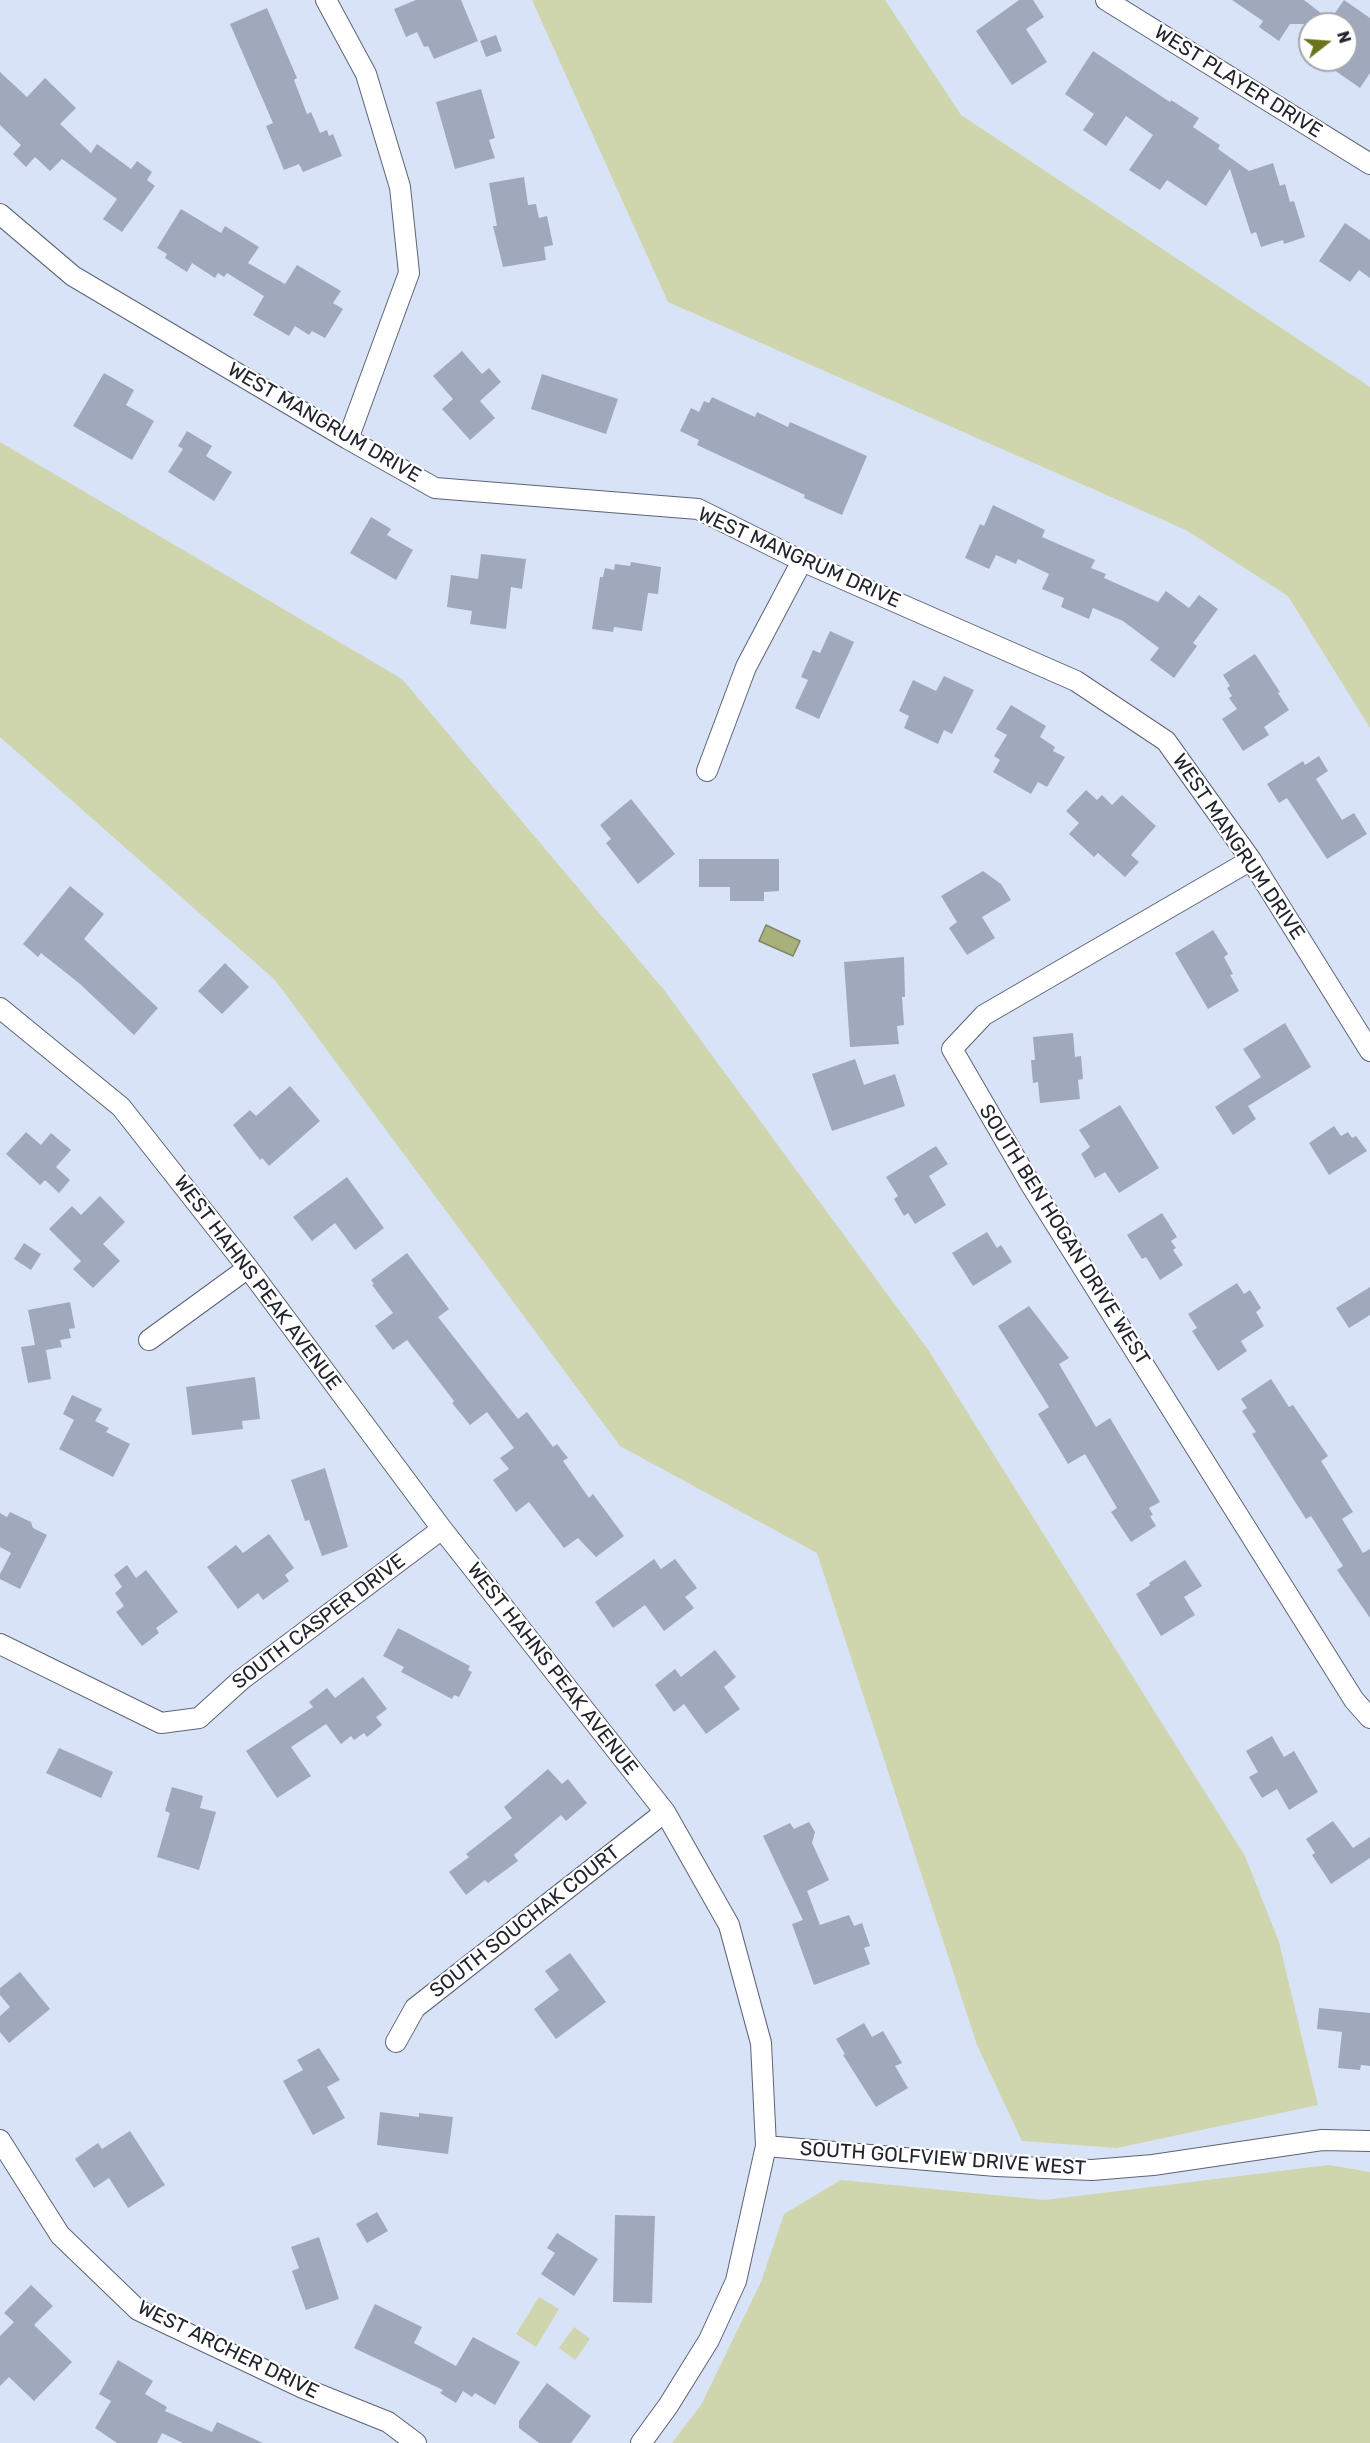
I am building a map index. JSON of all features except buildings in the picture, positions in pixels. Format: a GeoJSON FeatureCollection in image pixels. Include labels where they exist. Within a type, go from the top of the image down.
{"type":"FeatureCollection","features":[{"type":"Feature","properties":{"kind":"street"},"geometry":{"type":"LineString","coordinates":[[326,0],[370,85],[400,187],[409,273],[348,440]]}},
{"type":"Feature","properties":{"kind":"street","name":"WEST PLAYER DRIVE"},"geometry":{"type":"LineString","coordinates":[[1106,0],[1370,164]]}},
{"type":"Feature","properties":{"kind":"street","name":"WEST MANGRUM DRIVE"},"geometry":{"type":"LineString","coordinates":[[0,214],[73,276],[348,440],[435,488],[698,509],[802,561],[1076,681],[1166,741],[1251,860],[1370,1051]]}},
{"type":"Feature","properties":{"kind":"street"},"geometry":{"type":"LineString","coordinates":[[707,771],[746,667],[802,561]]}},
{"type":"Feature","properties":{"kind":"street","name":"SOUTH BEN HOGAN DRIVE WEST"},"geometry":{"type":"LineString","coordinates":[[1251,860],[984,1015],[952,1049],[1044,1205],[1354,1700],[1370,1718]]}},
{"type":"Feature","properties":{"kind":"street","name":"WEST HAHNS PEAK AVENUE"},"geometry":{"type":"LineString","coordinates":[[0,1008],[121,1107],[248,1268],[442,1529],[665,1812],[729,1925],[761,2043],[765,2146],[736,2281],[709,2340],[668,2406],[641,2443]]}},
{"type":"Feature","properties":{"kind":"street"},"geometry":{"type":"LineString","coordinates":[[149,1340],[248,1268]]}},
{"type":"Feature","properties":{"kind":"street","name":"SOUTH CASPER DRIVE"},"geometry":{"type":"LineString","coordinates":[[0,1644],[161,1723],[200,1718],[241,1680],[442,1529]]}},
{"type":"Feature","properties":{"kind":"street","name":"SOUTH SOUCHAK COURT"},"geometry":{"type":"LineString","coordinates":[[396,2042],[414,2008],[665,1812]]}},
{"type":"Feature","properties":{"kind":"street","name":"WEST ARCHER DRIVE"},"geometry":{"type":"LineString","coordinates":[[0,2140],[60,2235],[138,2310],[303,2388],[388,2422],[416,2443]]}},
{"type":"Feature","properties":{"kind":"street","name":"SOUTH GOLFVIEW DRIVE WEST"},"geometry":{"type":"LineString","coordinates":[[765,2146],[996,2166],[1092,2170],[1153,2164],[1322,2140],[1370,2141]]}},
{"type":"Feature","properties":{"kind":"shaded area"},"geometry":{"type":"Polygon","coordinates":[[[532,0],[885,0],[961,115],[1370,387],[1370,728],[1288,596],[1186,530],[668,302],[532,0]]]}},
{"type":"Feature","properties":{"kind":"shaded area"},"geometry":{"type":"Polygon","coordinates":[[[0,442],[402,679],[664,990],[929,1351],[1245,1856],[1279,1942],[1318,2105],[1117,2148],[1022,2141],[977,2045],[817,1553],[620,1446],[275,980],[0,737],[0,442]]]}},
{"type":"Feature","properties":{"kind":"shaded area"},"geometry":{"type":"Polygon","coordinates":[[[766,925],[800,941],[793,956],[759,941],[766,925]]]}},
{"type":"Feature","properties":{"kind":"shaded area"},"geometry":{"type":"Polygon","coordinates":[[[1329,2165],[1370,2172],[1370,2443],[672,2443],[701,2405],[761,2282],[784,2214],[841,2180],[1045,2200],[1329,2165]]]}},
{"type":"Feature","properties":{"kind":"shaded area"},"geometry":{"type":"Polygon","coordinates":[[[539,2297],[559,2309],[536,2347],[516,2334],[539,2297]]]}},
{"type":"Feature","properties":{"kind":"shaded area"},"geometry":{"type":"Polygon","coordinates":[[[574,2327],[590,2339],[575,2360],[559,2348],[574,2327]]]}}]}
